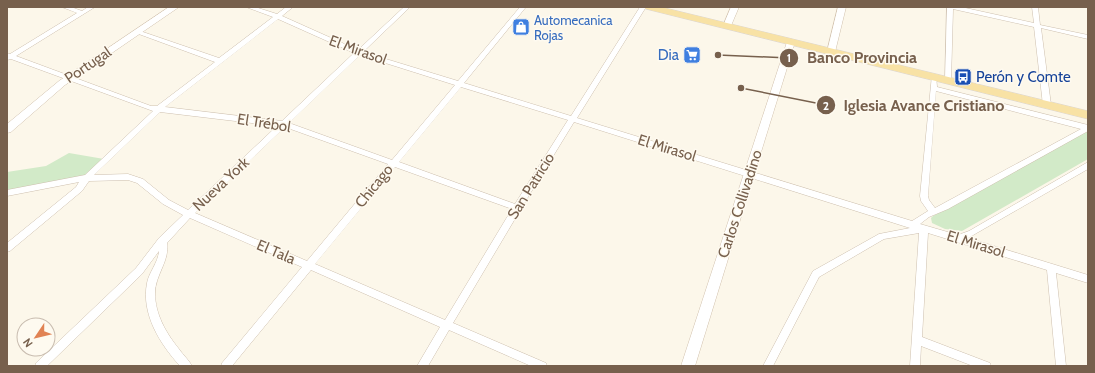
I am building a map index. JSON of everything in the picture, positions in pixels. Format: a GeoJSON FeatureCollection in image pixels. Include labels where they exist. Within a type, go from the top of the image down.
{"type":"FeatureCollection","features":[{"type":"Feature","properties":{"kind":"main road"},"geometry":{"type":"LineString","coordinates":[[649,7],[831,52],[933,82],[948,80],[1088,115]]}},
{"type":"Feature","properties":{"kind":"street"},"geometry":{"type":"LineString","coordinates":[[64,7],[82,13]]}},
{"type":"Feature","properties":{"kind":"street"},"geometry":{"type":"LineString","coordinates":[[8,56],[92,7]]}},
{"type":"Feature","properties":{"kind":"street","name":"Portugal"},"geometry":{"type":"LineString","coordinates":[[7,129],[69,78],[175,7]]}},
{"type":"Feature","properties":{"kind":"street","name":"El Mirasol"},"geometry":{"type":"LineString","coordinates":[[250,7],[278,16],[359,53],[573,118],[924,229],[960,238],[1088,279]]}},
{"type":"Feature","properties":{"kind":"street"},"geometry":{"type":"LineString","coordinates":[[7,248],[79,189],[87,178],[158,110],[290,7]]}},
{"type":"Feature","properties":{"kind":"street","name":"Nueva York"},"geometry":{"type":"LineString","coordinates":[[40,366],[139,271],[162,241],[189,214],[286,124],[407,7]]}},
{"type":"Feature","properties":{"kind":"street","name":"Chicago"},"geometry":{"type":"LineString","coordinates":[[226,366],[393,162],[460,84],[523,7]]}},
{"type":"Feature","properties":{"kind":"street","name":"San Patricio"},"geometry":{"type":"LineString","coordinates":[[422,366],[642,7]]}},
{"type":"Feature","properties":{"kind":"street"},"geometry":{"type":"LineString","coordinates":[[727,26],[735,7]]}},
{"type":"Feature","properties":{"kind":"street"},"geometry":{"type":"LineString","coordinates":[[831,52],[842,7]]}},
{"type":"Feature","properties":{"kind":"street"},"geometry":{"type":"LineString","coordinates":[[948,80],[951,7],[1088,37]]}},
{"type":"Feature","properties":{"kind":"street"},"geometry":{"type":"LineString","coordinates":[[1035,7],[1047,105]]}},
{"type":"Feature","properties":{"kind":"street"},"geometry":{"type":"LineString","coordinates":[[138,32],[220,61]]}},
{"type":"Feature","properties":{"kind":"street","name":"Carlos Collivadino"},"geometry":{"type":"LineString","coordinates":[[688,366],[792,42]]}},
{"type":"Feature","properties":{"kind":"street","name":"El Trébol"},"geometry":{"type":"LineString","coordinates":[[8,56],[117,97],[158,110],[286,124],[518,208]]}},
{"type":"Feature","properties":{"kind":"street"},"geometry":{"type":"LineString","coordinates":[[933,212],[925,201],[924,196],[933,82],[1088,128]]}},
{"type":"Feature","properties":{"kind":"street"},"geometry":{"type":"LineString","coordinates":[[912,225],[921,218],[945,207],[1088,128]]}},
{"type":"Feature","properties":{"kind":"street"},"geometry":{"type":"LineString","coordinates":[[960,238],[972,233],[1088,165]]}},
{"type":"Feature","properties":{"kind":"street","name":"El Tala"},"geometry":{"type":"LineString","coordinates":[[7,193],[87,178],[121,176],[135,179],[174,207],[189,214],[542,366]]}},
{"type":"Feature","properties":{"kind":"street"},"geometry":{"type":"LineString","coordinates":[[768,366],[816,274],[882,236],[924,229],[915,366]]}},
{"type":"Feature","properties":{"kind":"street"},"geometry":{"type":"LineString","coordinates":[[162,241],[164,253],[152,282],[151,300],[156,321],[165,338],[187,366]]}},
{"type":"Feature","properties":{"kind":"street"},"geometry":{"type":"LineString","coordinates":[[1051,268],[1061,366]]}},
{"type":"Feature","properties":{"kind":"street"},"geometry":{"type":"LineString","coordinates":[[917,340],[986,366]]}},
{"type":"Feature","properties":{"kind":"green space"},"geometry":{"type":"Polygon","coordinates":[[[1088,132],[1088,159],[962,231],[945,229],[932,223],[931,218],[933,216],[1088,132]]]}},
{"type":"Feature","properties":{"kind":"green space"},"geometry":{"type":"Polygon","coordinates":[[[69,153],[104,159],[85,176],[7,190],[7,172],[46,166],[69,153]]]}},
{"type":"Feature","properties":{"kind":"place","name":"Automecanica Rojas"},"geometry":{"type":"Point","coordinates":[521,27]}},
{"type":"Feature","properties":{"kind":"place","name":"Dia"},"geometry":{"type":"Point","coordinates":[692,55]}},
{"type":"Feature","properties":{"kind":"place","name":"Banco Provincia"},"geometry":{"type":"Point","coordinates":[718,55]}},
{"type":"Feature","properties":{"kind":"place","name":"Perón y Comte"},"geometry":{"type":"Point","coordinates":[963,77]}},
{"type":"Feature","properties":{"kind":"place","name":"Iglesia Avance Cristiano"},"geometry":{"type":"Point","coordinates":[741,88]}}]}
